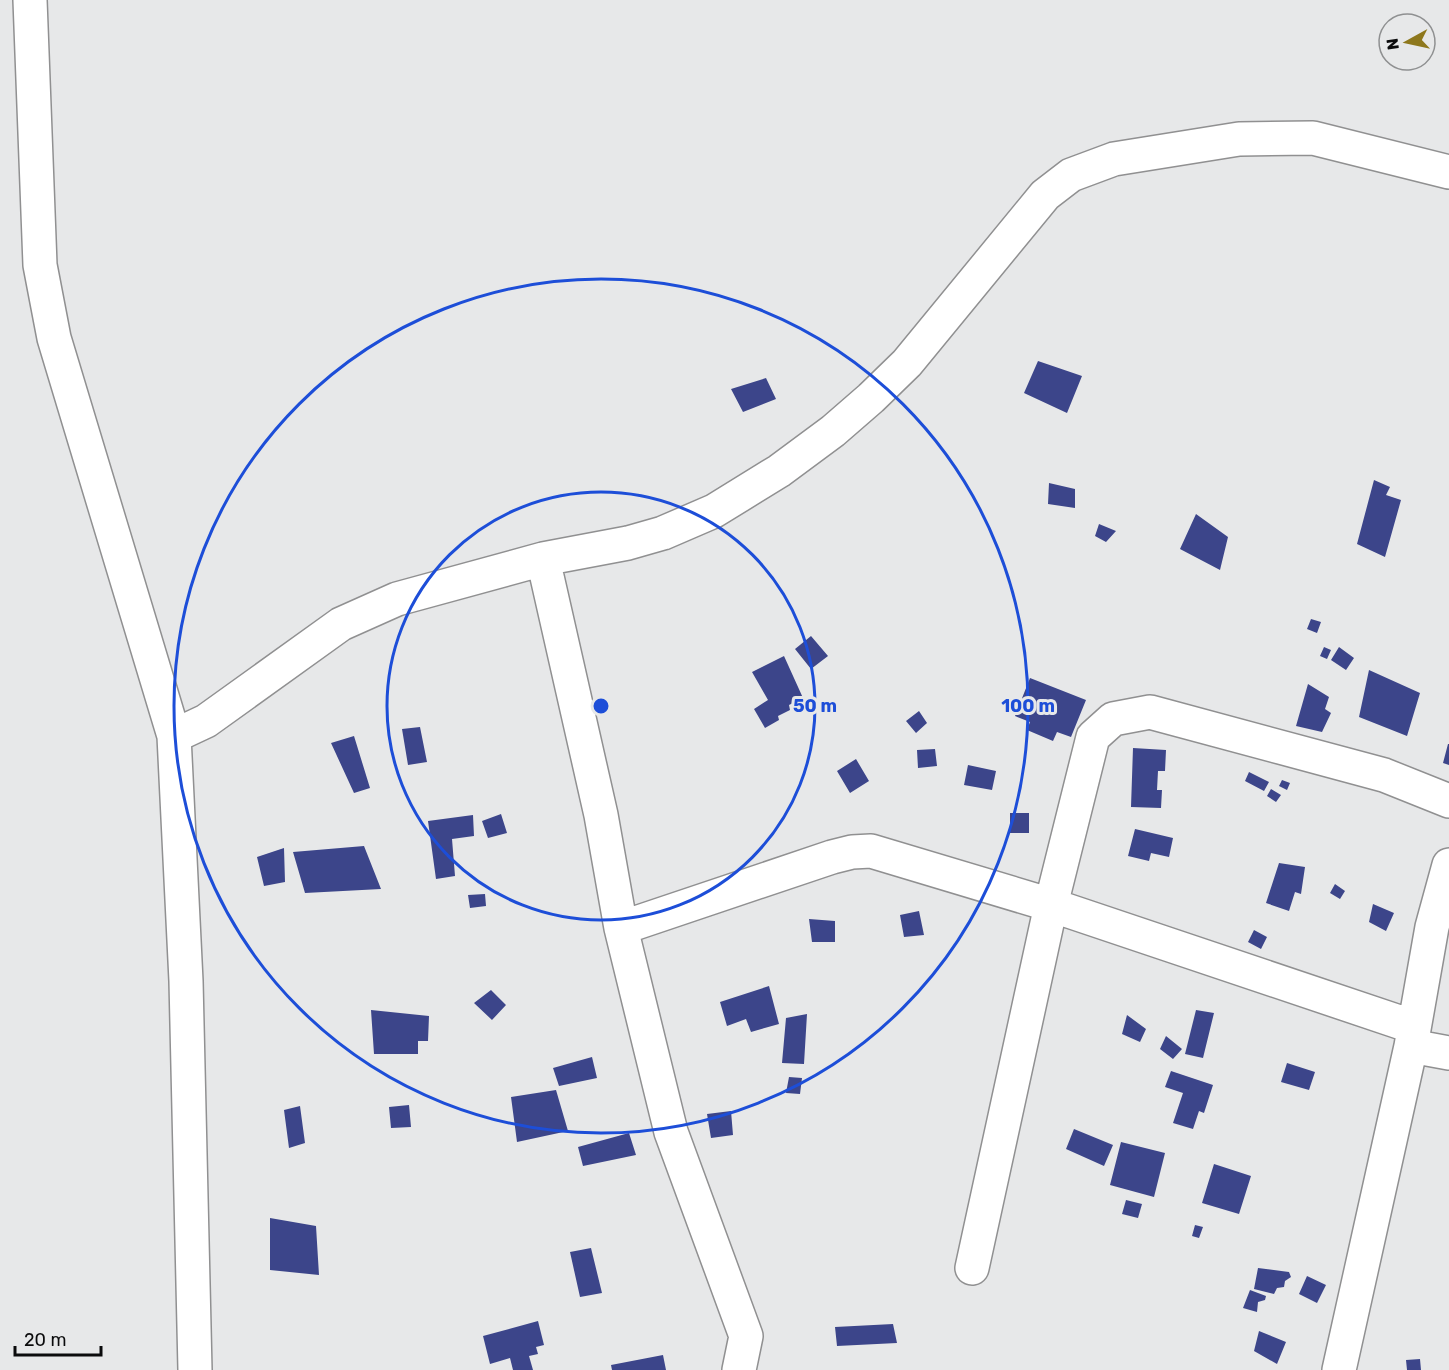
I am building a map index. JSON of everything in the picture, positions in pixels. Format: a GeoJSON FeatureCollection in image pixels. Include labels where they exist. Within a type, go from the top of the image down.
{"type":"FeatureCollection","features":[{"type":"Feature","properties":{"kind":"street"},"geometry":{"type":"LineString","coordinates":[[30,0],[40,265],[52,327],[174,736],[186,981],[195,1370]]}},
{"type":"Feature","properties":{"kind":"street"},"geometry":{"type":"LineString","coordinates":[[174,736],[206,722],[341,624],[397,599],[543,559],[628,543],[663,533],[714,511],[778,471],[833,431],[907,363],[1045,195],[1071,175],[1114,159],[1239,139],[1313,138],[1449,172]]}},
{"type":"Feature","properties":{"kind":"street"},"geometry":{"type":"LineString","coordinates":[[543,559],[601,815],[621,928],[671,1132],[746,1336],[739,1370]]}},
{"type":"Feature","properties":{"kind":"street"},"geometry":{"type":"LineString","coordinates":[[972,1268],[1051,905],[1093,737],[1113,719],[1150,712],[1384,775],[1449,801]]}},
{"type":"Feature","properties":{"kind":"street"},"geometry":{"type":"LineString","coordinates":[[621,928],[852,852],[871,851],[1051,905],[1413,1037],[1449,1053]]}},
{"type":"Feature","properties":{"kind":"street"},"geometry":{"type":"LineString","coordinates":[[1339,1370],[1413,1037],[1432,927],[1449,865]]}},
{"type":"Feature","properties":{"kind":"building"},"geometry":{"type":"Polygon","coordinates":[[[1038,361],[1082,376],[1067,413],[1024,393],[1038,361]]]}},
{"type":"Feature","properties":{"kind":"building"},"geometry":{"type":"Polygon","coordinates":[[[766,378],[776,399],[743,412],[731,389],[766,378]]]}},
{"type":"Feature","properties":{"kind":"building"},"geometry":{"type":"Polygon","coordinates":[[[1374,480],[1390,487],[1386,495],[1401,500],[1385,557],[1357,544],[1374,480]]]}},
{"type":"Feature","properties":{"kind":"building"},"geometry":{"type":"Polygon","coordinates":[[[1049,483],[1075,489],[1075,508],[1048,504],[1049,483]]]}},
{"type":"Feature","properties":{"kind":"building"},"geometry":{"type":"Polygon","coordinates":[[[1196,514],[1228,537],[1220,570],[1180,549],[1196,514]]]}},
{"type":"Feature","properties":{"kind":"building"},"geometry":{"type":"Polygon","coordinates":[[[1099,524],[1116,531],[1106,542],[1095,536],[1099,524]]]}},
{"type":"Feature","properties":{"kind":"building"},"geometry":{"type":"Polygon","coordinates":[[[1311,619],[1321,622],[1317,633],[1307,629],[1311,619]]]}},
{"type":"Feature","properties":{"kind":"building"},"geometry":{"type":"Polygon","coordinates":[[[811,636],[828,656],[811,669],[795,649],[811,636]]]}},
{"type":"Feature","properties":{"kind":"building"},"geometry":{"type":"Polygon","coordinates":[[[1324,647],[1331,650],[1327,659],[1320,656],[1324,647]]]}},
{"type":"Feature","properties":{"kind":"building"},"geometry":{"type":"Polygon","coordinates":[[[1339,647],[1354,658],[1346,670],[1331,660],[1339,647]]]}},
{"type":"Feature","properties":{"kind":"building"},"geometry":{"type":"Polygon","coordinates":[[[784,656],[803,698],[789,705],[790,710],[778,716],[779,720],[765,728],[754,709],[768,700],[752,672],[784,656]]]}},
{"type":"Feature","properties":{"kind":"building"},"geometry":{"type":"Polygon","coordinates":[[[1369,670],[1420,693],[1407,736],[1359,717],[1369,670]]]}},
{"type":"Feature","properties":{"kind":"building"},"geometry":{"type":"Polygon","coordinates":[[[1030,678],[1086,700],[1071,737],[1057,732],[1053,741],[1027,730],[1030,722],[1015,716],[1030,678]]]}},
{"type":"Feature","properties":{"kind":"building"},"geometry":{"type":"Polygon","coordinates":[[[1308,684],[1329,697],[1325,709],[1331,713],[1322,732],[1296,726],[1308,684]]]}},
{"type":"Feature","properties":{"kind":"building"},"geometry":{"type":"Polygon","coordinates":[[[919,711],[927,723],[916,733],[906,721],[919,711]]]}},
{"type":"Feature","properties":{"kind":"building"},"geometry":{"type":"Polygon","coordinates":[[[420,727],[427,762],[408,765],[402,729],[420,727]]]}},
{"type":"Feature","properties":{"kind":"building"},"geometry":{"type":"Polygon","coordinates":[[[354,736],[370,788],[354,793],[331,743],[354,736]]]}},
{"type":"Feature","properties":{"kind":"building"},"geometry":{"type":"Polygon","coordinates":[[[1449,744],[1449,765],[1443,763],[1449,744]]]}},
{"type":"Feature","properties":{"kind":"building"},"geometry":{"type":"Polygon","coordinates":[[[1133,748],[1166,750],[1165,771],[1158,771],[1157,790],[1162,790],[1161,808],[1131,807],[1133,748]]]}},
{"type":"Feature","properties":{"kind":"building"},"geometry":{"type":"Polygon","coordinates":[[[935,749],[937,766],[918,768],[917,750],[935,749]]]}},
{"type":"Feature","properties":{"kind":"building"},"geometry":{"type":"Polygon","coordinates":[[[856,759],[869,781],[850,793],[837,771],[856,759]]]}},
{"type":"Feature","properties":{"kind":"building"},"geometry":{"type":"Polygon","coordinates":[[[968,765],[996,771],[992,790],[964,785],[968,765]]]}},
{"type":"Feature","properties":{"kind":"building"},"geometry":{"type":"Polygon","coordinates":[[[1249,772],[1269,782],[1264,791],[1245,781],[1249,772]]]}},
{"type":"Feature","properties":{"kind":"building"},"geometry":{"type":"Polygon","coordinates":[[[1282,780],[1290,783],[1287,790],[1279,786],[1282,780]]]}},
{"type":"Feature","properties":{"kind":"building"},"geometry":{"type":"Polygon","coordinates":[[[1271,789],[1281,795],[1276,802],[1267,796],[1271,789]]]}},
{"type":"Feature","properties":{"kind":"building"},"geometry":{"type":"Polygon","coordinates":[[[1010,813],[1029,813],[1029,833],[1010,833],[1010,813]]]}},
{"type":"Feature","properties":{"kind":"building"},"geometry":{"type":"Polygon","coordinates":[[[501,814],[507,833],[488,838],[482,821],[501,814]]]}},
{"type":"Feature","properties":{"kind":"building"},"geometry":{"type":"Polygon","coordinates":[[[473,815],[474,836],[452,839],[455,876],[436,879],[428,821],[473,815]]]}},
{"type":"Feature","properties":{"kind":"building"},"geometry":{"type":"Polygon","coordinates":[[[1135,829],[1173,838],[1169,857],[1151,853],[1149,861],[1128,856],[1135,829]]]}},
{"type":"Feature","properties":{"kind":"building"},"geometry":{"type":"Polygon","coordinates":[[[364,846],[381,889],[305,893],[293,852],[364,846]]]}},
{"type":"Feature","properties":{"kind":"building"},"geometry":{"type":"Polygon","coordinates":[[[284,848],[285,882],[264,886],[257,857],[284,848]]]}},
{"type":"Feature","properties":{"kind":"building"},"geometry":{"type":"Polygon","coordinates":[[[1279,863],[1305,867],[1301,894],[1295,892],[1289,911],[1266,903],[1279,863]]]}},
{"type":"Feature","properties":{"kind":"building"},"geometry":{"type":"Polygon","coordinates":[[[1335,884],[1345,891],[1340,899],[1330,893],[1335,884]]]}},
{"type":"Feature","properties":{"kind":"building"},"geometry":{"type":"Polygon","coordinates":[[[485,894],[486,906],[470,908],[468,895],[485,894]]]}},
{"type":"Feature","properties":{"kind":"building"},"geometry":{"type":"Polygon","coordinates":[[[1373,904],[1394,913],[1386,931],[1369,922],[1373,904]]]}},
{"type":"Feature","properties":{"kind":"building"},"geometry":{"type":"Polygon","coordinates":[[[919,911],[924,935],[904,937],[900,915],[919,911]]]}},
{"type":"Feature","properties":{"kind":"building"},"geometry":{"type":"Polygon","coordinates":[[[809,919],[835,921],[835,942],[812,942],[809,919]]]}},
{"type":"Feature","properties":{"kind":"building"},"geometry":{"type":"Polygon","coordinates":[[[1254,930],[1267,937],[1261,949],[1248,942],[1254,930]]]}},
{"type":"Feature","properties":{"kind":"building"},"geometry":{"type":"Polygon","coordinates":[[[769,986],[779,1024],[751,1032],[746,1019],[727,1026],[720,1002],[769,986]]]}},
{"type":"Feature","properties":{"kind":"building"},"geometry":{"type":"Polygon","coordinates":[[[491,990],[506,1005],[492,1020],[474,1003],[491,990]]]}},
{"type":"Feature","properties":{"kind":"building"},"geometry":{"type":"Polygon","coordinates":[[[371,1010],[429,1016],[428,1041],[418,1041],[418,1054],[374,1054],[371,1010]]]}},
{"type":"Feature","properties":{"kind":"building"},"geometry":{"type":"Polygon","coordinates":[[[1196,1010],[1214,1013],[1203,1058],[1185,1054],[1196,1010]]]}},
{"type":"Feature","properties":{"kind":"building"},"geometry":{"type":"Polygon","coordinates":[[[807,1014],[804,1064],[782,1063],[786,1018],[807,1014]]]}},
{"type":"Feature","properties":{"kind":"building"},"geometry":{"type":"Polygon","coordinates":[[[1127,1015],[1146,1029],[1140,1042],[1122,1034],[1127,1015]]]}},
{"type":"Feature","properties":{"kind":"building"},"geometry":{"type":"Polygon","coordinates":[[[1166,1036],[1182,1049],[1173,1059],[1160,1049],[1166,1036]]]}},
{"type":"Feature","properties":{"kind":"building"},"geometry":{"type":"Polygon","coordinates":[[[592,1057],[597,1078],[559,1086],[553,1068],[592,1057]]]}},
{"type":"Feature","properties":{"kind":"building"},"geometry":{"type":"Polygon","coordinates":[[[1287,1063],[1315,1072],[1309,1090],[1281,1082],[1287,1063]]]}},
{"type":"Feature","properties":{"kind":"building"},"geometry":{"type":"Polygon","coordinates":[[[1171,1071],[1213,1085],[1204,1113],[1199,1111],[1193,1129],[1173,1123],[1183,1093],[1165,1087],[1171,1071]]]}},
{"type":"Feature","properties":{"kind":"building"},"geometry":{"type":"Polygon","coordinates":[[[789,1077],[802,1078],[800,1094],[786,1093],[789,1077]]]}},
{"type":"Feature","properties":{"kind":"building"},"geometry":{"type":"Polygon","coordinates":[[[556,1090],[568,1131],[517,1142],[511,1097],[556,1090]]]}},
{"type":"Feature","properties":{"kind":"building"},"geometry":{"type":"Polygon","coordinates":[[[409,1105],[411,1127],[391,1128],[389,1107],[409,1105]]]}},
{"type":"Feature","properties":{"kind":"building"},"geometry":{"type":"Polygon","coordinates":[[[300,1106],[305,1143],[289,1148],[284,1110],[300,1106]]]}},
{"type":"Feature","properties":{"kind":"building"},"geometry":{"type":"Polygon","coordinates":[[[731,1111],[733,1135],[711,1138],[707,1114],[731,1111]]]}},
{"type":"Feature","properties":{"kind":"building"},"geometry":{"type":"Polygon","coordinates":[[[1074,1129],[1113,1145],[1104,1166],[1066,1149],[1074,1129]]]}},
{"type":"Feature","properties":{"kind":"building"},"geometry":{"type":"Polygon","coordinates":[[[629,1133],[636,1155],[583,1166],[578,1147],[629,1133]]]}},
{"type":"Feature","properties":{"kind":"building"},"geometry":{"type":"Polygon","coordinates":[[[1121,1142],[1165,1153],[1154,1197],[1110,1185],[1121,1142]]]}},
{"type":"Feature","properties":{"kind":"building"},"geometry":{"type":"Polygon","coordinates":[[[1214,1164],[1251,1176],[1239,1214],[1202,1203],[1214,1164]]]}},
{"type":"Feature","properties":{"kind":"building"},"geometry":{"type":"Polygon","coordinates":[[[1126,1200],[1142,1204],[1138,1218],[1122,1214],[1126,1200]]]}},
{"type":"Feature","properties":{"kind":"building"},"geometry":{"type":"Polygon","coordinates":[[[270,1218],[316,1226],[319,1275],[270,1270],[270,1218]]]}},
{"type":"Feature","properties":{"kind":"building"},"geometry":{"type":"Polygon","coordinates":[[[1195,1225],[1203,1227],[1199,1238],[1192,1236],[1195,1225]]]}},
{"type":"Feature","properties":{"kind":"building"},"geometry":{"type":"Polygon","coordinates":[[[591,1248],[602,1293],[580,1297],[570,1252],[591,1248]]]}},
{"type":"Feature","properties":{"kind":"building"},"geometry":{"type":"Polygon","coordinates":[[[1258,1268],[1289,1272],[1291,1277],[1285,1281],[1284,1287],[1277,1288],[1274,1294],[1254,1289],[1258,1268]]]}},
{"type":"Feature","properties":{"kind":"building"},"geometry":{"type":"Polygon","coordinates":[[[1307,1276],[1326,1285],[1317,1303],[1299,1294],[1307,1276]]]}},
{"type":"Feature","properties":{"kind":"building"},"geometry":{"type":"Polygon","coordinates":[[[1250,1290],[1266,1296],[1265,1300],[1258,1302],[1257,1312],[1243,1308],[1250,1290]]]}},
{"type":"Feature","properties":{"kind":"building"},"geometry":{"type":"Polygon","coordinates":[[[538,1321],[544,1345],[536,1347],[538,1354],[529,1356],[533,1370],[513,1370],[510,1358],[490,1364],[483,1336],[538,1321]]]}},
{"type":"Feature","properties":{"kind":"building"},"geometry":{"type":"Polygon","coordinates":[[[893,1324],[897,1343],[837,1346],[835,1327],[893,1324]]]}},
{"type":"Feature","properties":{"kind":"building"},"geometry":{"type":"Polygon","coordinates":[[[1259,1331],[1286,1342],[1277,1364],[1254,1351],[1259,1331]]]}},
{"type":"Feature","properties":{"kind":"building"},"geometry":{"type":"Polygon","coordinates":[[[663,1355],[666,1370],[612,1370],[611,1365],[663,1355]]]}},
{"type":"Feature","properties":{"kind":"building"},"geometry":{"type":"Polygon","coordinates":[[[1420,1359],[1421,1370],[1407,1370],[1406,1360],[1420,1359]]]}}]}
